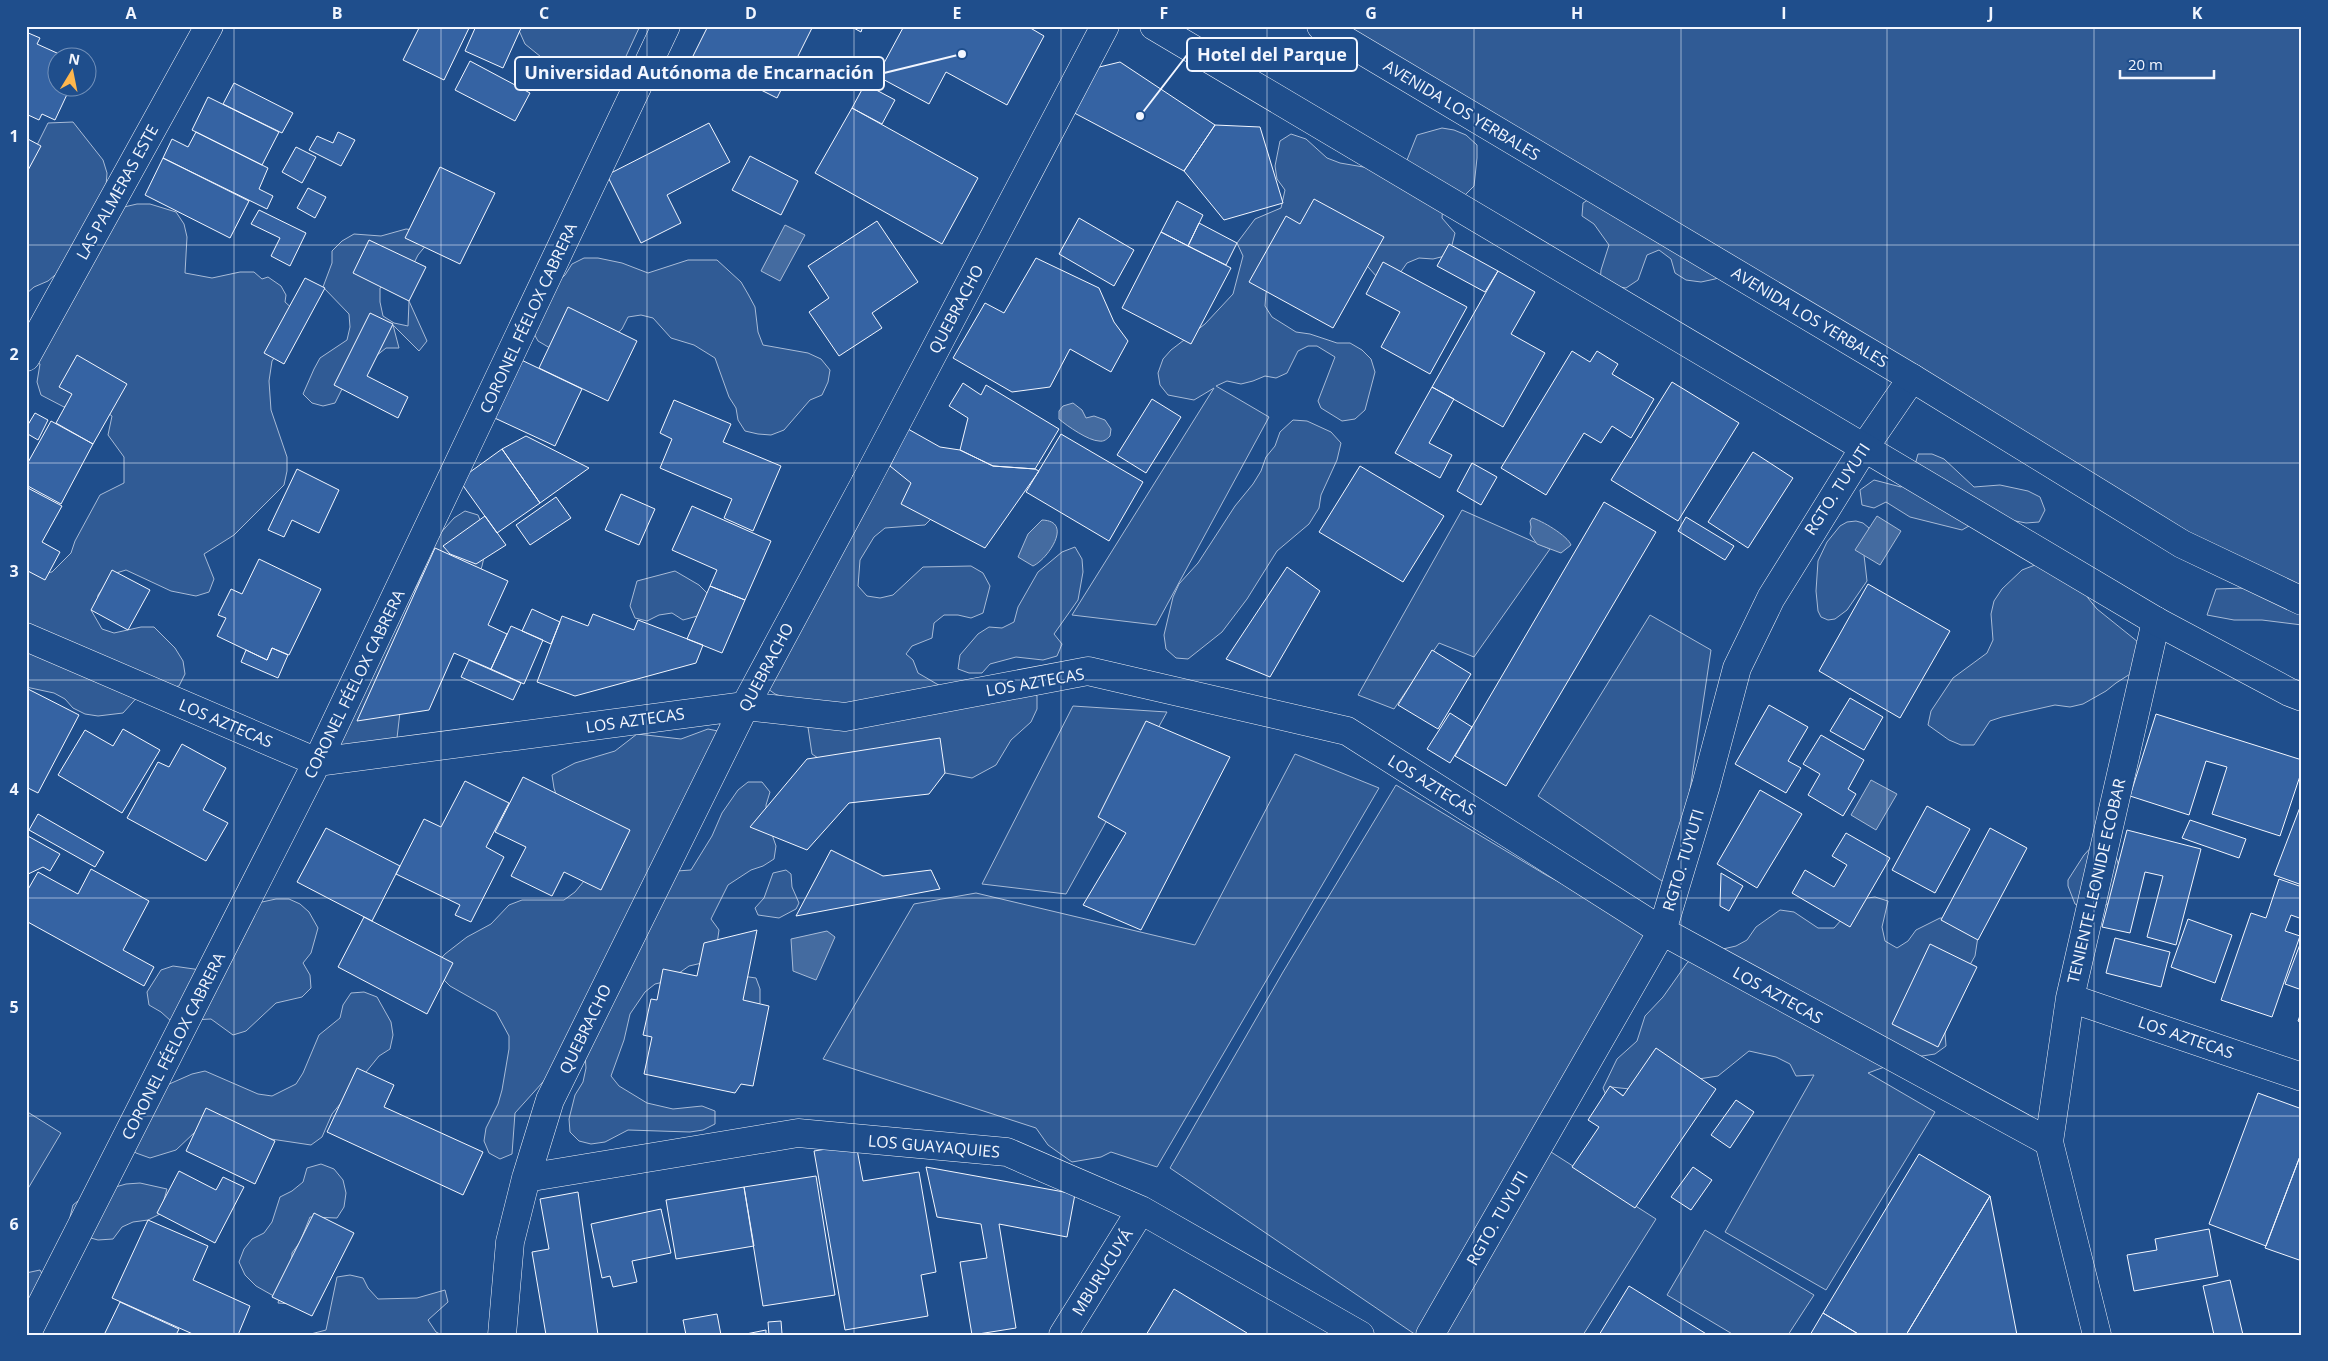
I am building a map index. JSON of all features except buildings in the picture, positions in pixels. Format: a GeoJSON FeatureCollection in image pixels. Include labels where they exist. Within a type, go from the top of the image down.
{"type":"FeatureCollection","features":[{"type":"Feature","properties":{"kind":"street","name":"LAS PALMERAS ESTE"},"geometry":{"type":"LineString","coordinates":[[26,357],[209,26]]}},
{"type":"Feature","properties":{"kind":"street","name":"CORONEL FÉELOX CABRERA"},"geometry":{"type":"LineString","coordinates":[[26,1335],[317,762],[666,26]]}},
{"type":"Feature","properties":{"kind":"street","name":"QUEBRACHO"},"geometry":{"type":"LineString","coordinates":[[502,1335],[510,1242],[526,1178],[550,1100],[745,706],[865,483],[1105,26]]}},
{"type":"Feature","properties":{"kind":"street"},"geometry":{"type":"LineString","coordinates":[[1154,26],[2156,621],[2289,692],[2302,697]]}},
{"type":"Feature","properties":{"kind":"street","name":"AVENIDA LOS YERBALES"},"geometry":{"type":"LineString","coordinates":[[1321,26],[1912,378],[2182,544],[2302,601]]}},
{"type":"Feature","properties":{"kind":"street","name":"RGTO. TUYUTI"},"geometry":{"type":"LineString","coordinates":[[1430,1335],[1662,932],[1706,785],[1737,668],[1771,598],[1864,448],[1912,378]]}},
{"type":"Feature","properties":{"kind":"street","name":"TENIENTE LEONIDE ECOBAR"},"geometry":{"type":"LineString","coordinates":[[2049,1142],[2070,998],[2156,621]]}},
{"type":"Feature","properties":{"kind":"street","name":"LOS AZTECAS"},"geometry":{"type":"LineString","coordinates":[[26,637],[317,762],[745,706],[845,717],[1088,672],[1347,731],[1662,932],[2049,1142]]}},
{"type":"Feature","properties":{"kind":"street","name":"LOS AZTECAS"},"geometry":{"type":"LineString","coordinates":[[2070,998],[2302,1077]]}},
{"type":"Feature","properties":{"kind":"street","name":"LOS GUAYAQUIES"},"geometry":{"type":"LineString","coordinates":[[526,1178],[798,1133],[1008,1152],[1140,1210],[1360,1335]]}},
{"type":"Feature","properties":{"kind":"street"},"geometry":{"type":"LineString","coordinates":[[2049,1142],[2097,1335]]}},
{"type":"Feature","properties":{"kind":"street","name":"MBURUCUYÁ"},"geometry":{"type":"LineString","coordinates":[[1063,1335],[1140,1210]]}},
{"type":"Feature","properties":{"kind":"shaded area"},"geometry":{"type":"Polygon","coordinates":[[[517,26],[640,26],[621,67],[598,84],[571,89],[554,86],[546,61],[525,44],[517,26]]]}},
{"type":"Feature","properties":{"kind":"shaded area"},"geometry":{"type":"Polygon","coordinates":[[[1319,26],[2302,26],[2302,625],[2262,620],[2234,620],[2207,615],[2216,589],[2244,588],[1730,273],[1701,282],[1686,280],[1675,273],[1671,259],[1659,250],[1647,255],[1638,280],[1626,288],[1600,284],[1601,270],[1609,245],[1594,224],[1582,216],[1583,203],[1594,196],[1319,26]]]}},
{"type":"Feature","properties":{"kind":"shaded area"},"geometry":{"type":"Polygon","coordinates":[[[73,122],[103,160],[107,173],[106,187],[61,270],[48,281],[34,287],[26,294],[26,183],[29,161],[48,123],[73,122]]]}},
{"type":"Feature","properties":{"kind":"shaded area"},"geometry":{"type":"Polygon","coordinates":[[[1442,128],[1466,135],[1477,145],[1474,186],[1465,195],[1443,205],[1442,218],[1455,233],[1452,245],[1445,256],[1433,259],[1419,258],[1407,263],[1400,273],[1377,277],[1360,258],[1272,280],[1266,293],[1265,306],[1272,317],[1296,332],[1310,334],[1337,343],[1350,343],[1362,350],[1371,359],[1375,372],[1365,410],[1355,419],[1342,421],[1321,408],[1318,401],[1335,357],[1317,346],[1308,346],[1298,351],[1287,373],[1276,378],[1265,376],[1241,384],[1227,381],[1216,386],[1269,417],[1156,625],[1072,615],[1214,388],[1194,400],[1168,395],[1160,385],[1158,373],[1163,359],[1171,350],[1205,324],[1233,294],[1243,256],[1237,243],[1255,219],[1281,208],[1285,190],[1277,179],[1275,166],[1280,141],[1291,134],[1306,139],[1327,158],[1340,163],[1387,171],[1407,160],[1417,135],[1442,128]]]}},
{"type":"Feature","properties":{"kind":"shaded area"},"geometry":{"type":"Polygon","coordinates":[[[150,204],[176,212],[184,224],[187,237],[185,273],[212,278],[240,272],[254,272],[262,279],[268,277],[281,286],[286,295],[285,302],[295,311],[280,350],[272,361],[269,381],[271,410],[287,457],[287,471],[284,485],[234,535],[204,554],[214,579],[209,592],[196,596],[171,591],[126,570],[113,574],[98,595],[96,609],[91,610],[102,629],[114,633],[141,627],[154,627],[175,648],[183,661],[185,674],[179,686],[141,693],[123,713],[98,716],[85,714],[73,708],[65,699],[54,693],[26,687],[26,568],[38,574],[52,572],[71,553],[75,541],[100,495],[124,483],[124,457],[108,435],[112,416],[83,395],[64,407],[41,395],[37,382],[40,364],[28,356],[124,207],[150,204]]]}},
{"type":"Feature","properties":{"kind":"shaded area"},"geometry":{"type":"Polygon","coordinates":[[[785,225],[805,235],[780,281],[761,271],[785,225]]]}},
{"type":"Feature","properties":{"kind":"shaded area"},"geometry":{"type":"Polygon","coordinates":[[[406,229],[421,231],[427,244],[418,255],[412,267],[380,288],[380,302],[383,316],[394,323],[408,326],[409,301],[427,341],[419,351],[393,325],[399,348],[386,348],[376,356],[353,367],[335,403],[323,406],[312,403],[303,394],[314,369],[320,358],[347,340],[350,327],[349,314],[323,287],[332,263],[332,251],[342,241],[354,234],[381,236],[406,229]]]}},
{"type":"Feature","properties":{"kind":"shaded area"},"geometry":{"type":"Polygon","coordinates":[[[584,258],[598,258],[622,263],[648,273],[688,260],[717,260],[741,282],[748,294],[755,307],[758,332],[763,345],[808,353],[821,359],[830,370],[828,382],[822,395],[810,400],[784,430],[771,435],[758,434],[745,431],[738,420],[736,408],[729,397],[715,358],[694,345],[671,338],[653,318],[641,315],[628,317],[622,329],[612,338],[550,348],[538,341],[532,330],[554,285],[565,275],[572,264],[584,258]]]}},
{"type":"Feature","properties":{"kind":"shaded area"},"geometry":{"type":"Polygon","coordinates":[[[1073,403],[1082,410],[1086,418],[1094,416],[1105,420],[1111,429],[1110,436],[1104,441],[1090,439],[1059,419],[1059,411],[1063,406],[1073,403]]]}},
{"type":"Feature","properties":{"kind":"shaded area"},"geometry":{"type":"Polygon","coordinates":[[[1293,420],[1307,421],[1331,432],[1341,443],[1337,460],[1321,495],[1319,508],[1309,524],[1277,551],[1247,599],[1222,632],[1188,659],[1176,658],[1166,649],[1164,635],[1173,597],[1179,584],[1198,563],[1235,506],[1253,484],[1261,471],[1266,457],[1275,446],[1280,432],[1293,420]]]}},
{"type":"Feature","properties":{"kind":"shaded area"},"geometry":{"type":"Polygon","coordinates":[[[1918,454],[1932,454],[1944,459],[1974,487],[2000,485],[2028,491],[2040,497],[2045,510],[2039,522],[2026,523],[2000,518],[1974,523],[1962,530],[1910,517],[1886,502],[1874,508],[1862,505],[1860,490],[1874,480],[1901,487],[1911,480],[1918,454]]]}},
{"type":"Feature","properties":{"kind":"shaded area"},"geometry":{"type":"Polygon","coordinates":[[[889,457],[903,461],[934,516],[925,525],[885,528],[874,537],[860,560],[858,586],[867,596],[880,598],[893,595],[923,567],[971,566],[983,573],[990,586],[983,613],[971,618],[958,615],[944,615],[934,623],[932,638],[912,646],[906,654],[913,660],[918,673],[942,687],[1029,685],[1037,696],[1037,709],[1031,722],[1011,740],[996,765],[972,778],[945,773],[928,762],[824,762],[812,754],[806,714],[787,698],[775,694],[764,686],[846,501],[853,475],[865,471],[889,457]]]}},
{"type":"Feature","properties":{"kind":"shaded area"},"geometry":{"type":"Polygon","coordinates":[[[1462,510],[1550,549],[1474,657],[1439,643],[1394,709],[1358,695],[1462,510]]]}},
{"type":"Feature","properties":{"kind":"shaded area"},"geometry":{"type":"Polygon","coordinates":[[[465,511],[478,515],[483,527],[485,553],[482,566],[478,578],[400,712],[397,738],[380,759],[327,743],[418,584],[437,537],[454,518],[465,511]]]}},
{"type":"Feature","properties":{"kind":"shaded area"},"geometry":{"type":"Polygon","coordinates":[[[1877,516],[1901,531],[1880,565],[1855,550],[1877,516]]]}},
{"type":"Feature","properties":{"kind":"shaded area"},"geometry":{"type":"Polygon","coordinates":[[[1532,518],[1554,529],[1565,537],[1571,545],[1561,553],[1537,544],[1530,534],[1530,521],[1532,518]]]}},
{"type":"Feature","properties":{"kind":"shaded area"},"geometry":{"type":"Polygon","coordinates":[[[1042,520],[1051,522],[1056,527],[1057,533],[1051,549],[1033,566],[1018,557],[1028,534],[1042,520]]]}},
{"type":"Feature","properties":{"kind":"shaded area"},"geometry":{"type":"Polygon","coordinates":[[[1856,521],[1863,523],[1869,528],[1864,555],[1867,581],[1847,610],[1835,619],[1828,620],[1821,617],[1818,611],[1816,591],[1818,561],[1827,542],[1840,526],[1847,522],[1856,521]]]}},
{"type":"Feature","properties":{"kind":"shaded area"},"geometry":{"type":"Polygon","coordinates":[[[1075,547],[1082,559],[1083,572],[1078,600],[1054,634],[1062,644],[1057,656],[1043,660],[1016,657],[990,664],[982,673],[969,673],[958,669],[960,655],[978,634],[989,627],[1002,628],[1014,622],[1018,607],[1038,572],[1062,552],[1075,547]]]}},
{"type":"Feature","properties":{"kind":"shaded area"},"geometry":{"type":"Polygon","coordinates":[[[2048,564],[2084,585],[2088,598],[2097,609],[2138,642],[2138,669],[2083,704],[2070,707],[2055,705],[1990,721],[1974,745],[1961,745],[1949,740],[1928,725],[1931,711],[1953,678],[1987,653],[1993,640],[1991,614],[1994,601],[2002,589],[2022,570],[2035,565],[2048,564]]]}},
{"type":"Feature","properties":{"kind":"shaded area"},"geometry":{"type":"Polygon","coordinates":[[[675,571],[699,585],[708,594],[708,613],[683,620],[672,613],[659,615],[647,621],[635,618],[630,606],[637,581],[675,571]]]}},
{"type":"Feature","properties":{"kind":"shaded area"},"geometry":{"type":"Polygon","coordinates":[[[1650,615],[1711,650],[1675,890],[1538,796],[1650,615]]]}},
{"type":"Feature","properties":{"kind":"shaded area"},"geometry":{"type":"Polygon","coordinates":[[[1073,706],[1167,712],[1066,894],[982,884],[1073,706]]]}},
{"type":"Feature","properties":{"kind":"shaded area"},"geometry":{"type":"Polygon","coordinates":[[[708,729],[723,732],[677,871],[691,870],[712,836],[722,813],[738,790],[748,782],[762,782],[770,792],[766,805],[767,820],[776,846],[774,859],[763,866],[751,870],[728,885],[711,919],[719,930],[717,944],[702,963],[689,966],[668,981],[655,984],[645,992],[630,1014],[624,1040],[611,1076],[619,1086],[647,1103],[673,1109],[702,1106],[715,1111],[715,1124],[703,1130],[690,1132],[628,1130],[605,1142],[591,1144],[579,1141],[570,1132],[569,1119],[575,1095],[583,1082],[586,1068],[585,1055],[551,1073],[515,1113],[512,1154],[500,1159],[489,1153],[484,1141],[486,1128],[498,1104],[502,1090],[509,1049],[509,1036],[496,1012],[450,986],[441,977],[436,964],[445,954],[467,937],[491,924],[509,905],[522,900],[564,900],[575,892],[584,881],[554,788],[552,775],[575,763],[615,751],[637,734],[681,739],[708,729]]]}},
{"type":"Feature","properties":{"kind":"shaded area"},"geometry":{"type":"Polygon","coordinates":[[[1295,754],[1379,788],[1157,1167],[1111,1152],[1101,1157],[1072,1162],[1048,1145],[1036,1128],[823,1059],[914,904],[976,893],[1195,945],[1295,754]]]}},
{"type":"Feature","properties":{"kind":"shaded area"},"geometry":{"type":"Polygon","coordinates":[[[1871,780],[1897,794],[1876,830],[1851,815],[1871,780]]]}},
{"type":"Feature","properties":{"kind":"shaded area"},"geometry":{"type":"Polygon","coordinates":[[[1396,785],[1546,875],[1660,936],[1424,1335],[1416,1335],[1170,1168],[1283,972],[1396,785]]]}},
{"type":"Feature","properties":{"kind":"shaded area"},"geometry":{"type":"Polygon","coordinates":[[[2094,844],[2113,848],[2120,869],[2111,901],[2105,906],[2088,910],[2075,904],[2068,886],[2068,880],[2084,855],[2094,844]]]}},
{"type":"Feature","properties":{"kind":"shaded area"},"geometry":{"type":"Polygon","coordinates":[[[786,870],[791,874],[792,887],[799,903],[796,909],[779,918],[758,915],[755,908],[764,898],[773,873],[786,870]]]}},
{"type":"Feature","properties":{"kind":"shaded area"},"geometry":{"type":"Polygon","coordinates":[[[1875,897],[1888,901],[1882,927],[1885,941],[1897,948],[1908,941],[1916,930],[1940,918],[1955,919],[1979,930],[1975,956],[1960,982],[1945,1033],[1946,1046],[1935,1054],[1909,1058],[1868,1073],[1935,1112],[1826,1290],[1725,1232],[1814,1075],[1796,1076],[1790,1064],[1776,1057],[1749,1051],[1718,1076],[1692,1080],[1658,1092],[1611,1087],[1634,1103],[1608,1100],[1603,1088],[1617,1059],[1637,1041],[1645,1016],[1663,997],[1687,963],[1697,955],[1736,946],[1747,940],[1756,927],[1780,910],[1794,912],[1818,928],[1834,928],[1860,899],[1875,897]]]}},
{"type":"Feature","properties":{"kind":"shaded area"},"geometry":{"type":"Polygon","coordinates":[[[289,899],[300,904],[309,912],[318,928],[311,953],[303,963],[310,975],[311,988],[302,997],[276,1003],[246,1031],[233,1035],[211,1019],[171,1021],[149,1005],[147,992],[161,970],[173,966],[201,970],[251,910],[262,902],[289,899]]]}},
{"type":"Feature","properties":{"kind":"shaded area"},"geometry":{"type":"Polygon","coordinates":[[[827,931],[835,937],[816,980],[793,971],[791,939],[827,931]]]}},
{"type":"Feature","properties":{"kind":"shaded area"},"geometry":{"type":"Polygon","coordinates":[[[742,976],[756,978],[760,989],[760,1003],[752,1013],[718,986],[742,976]]]}},
{"type":"Feature","properties":{"kind":"shaded area"},"geometry":{"type":"Polygon","coordinates":[[[364,992],[377,997],[391,1022],[393,1035],[390,1049],[379,1056],[332,1114],[322,1137],[311,1145],[271,1139],[195,1132],[176,1150],[150,1158],[136,1153],[127,1145],[167,1085],[192,1074],[205,1071],[258,1094],[272,1096],[296,1084],[303,1073],[319,1035],[340,1018],[343,1005],[351,993],[364,992]]]}},
{"type":"Feature","properties":{"kind":"shaded area"},"geometry":{"type":"Polygon","coordinates":[[[26,1111],[61,1133],[26,1192],[26,1111]]]}},
{"type":"Feature","properties":{"kind":"shaded area"},"geometry":{"type":"Polygon","coordinates":[[[1551,1152],[1656,1219],[1583,1335],[1437,1335],[1551,1152]]]}},
{"type":"Feature","properties":{"kind":"shaded area"},"geometry":{"type":"Polygon","coordinates":[[[321,1164],[334,1169],[343,1180],[346,1193],[344,1207],[337,1218],[310,1217],[300,1242],[292,1253],[291,1304],[278,1303],[279,1299],[256,1286],[245,1275],[239,1262],[244,1249],[252,1239],[264,1233],[272,1222],[280,1197],[292,1191],[303,1182],[307,1168],[321,1164]]]}},
{"type":"Feature","properties":{"kind":"shaded area"},"geometry":{"type":"Polygon","coordinates":[[[140,1183],[167,1189],[160,1214],[148,1220],[133,1222],[122,1227],[113,1239],[98,1240],[87,1237],[77,1230],[70,1217],[73,1205],[84,1196],[126,1184],[140,1183]]]}},
{"type":"Feature","properties":{"kind":"shaded area"},"geometry":{"type":"Polygon","coordinates":[[[1705,1230],[1814,1295],[1788,1335],[1734,1335],[1667,1295],[1705,1230]]]}},
{"type":"Feature","properties":{"kind":"shaded area"},"geometry":{"type":"Polygon","coordinates":[[[40,1270],[49,1286],[26,1314],[26,1273],[40,1270]]]}},
{"type":"Feature","properties":{"kind":"shaded area"},"geometry":{"type":"Polygon","coordinates":[[[350,1275],[363,1278],[368,1288],[378,1299],[417,1298],[445,1290],[448,1302],[428,1320],[436,1332],[442,1335],[307,1335],[326,1330],[337,1277],[350,1275]]]}},
{"type":"Feature","properties":{"kind":"place","name":"Universidad Autónoma de Encarnación"},"geometry":{"type":"Point","coordinates":[962,54]}},
{"type":"Feature","properties":{"kind":"place","name":"Hotel del Parque"},"geometry":{"type":"Point","coordinates":[1140,116]}}]}
